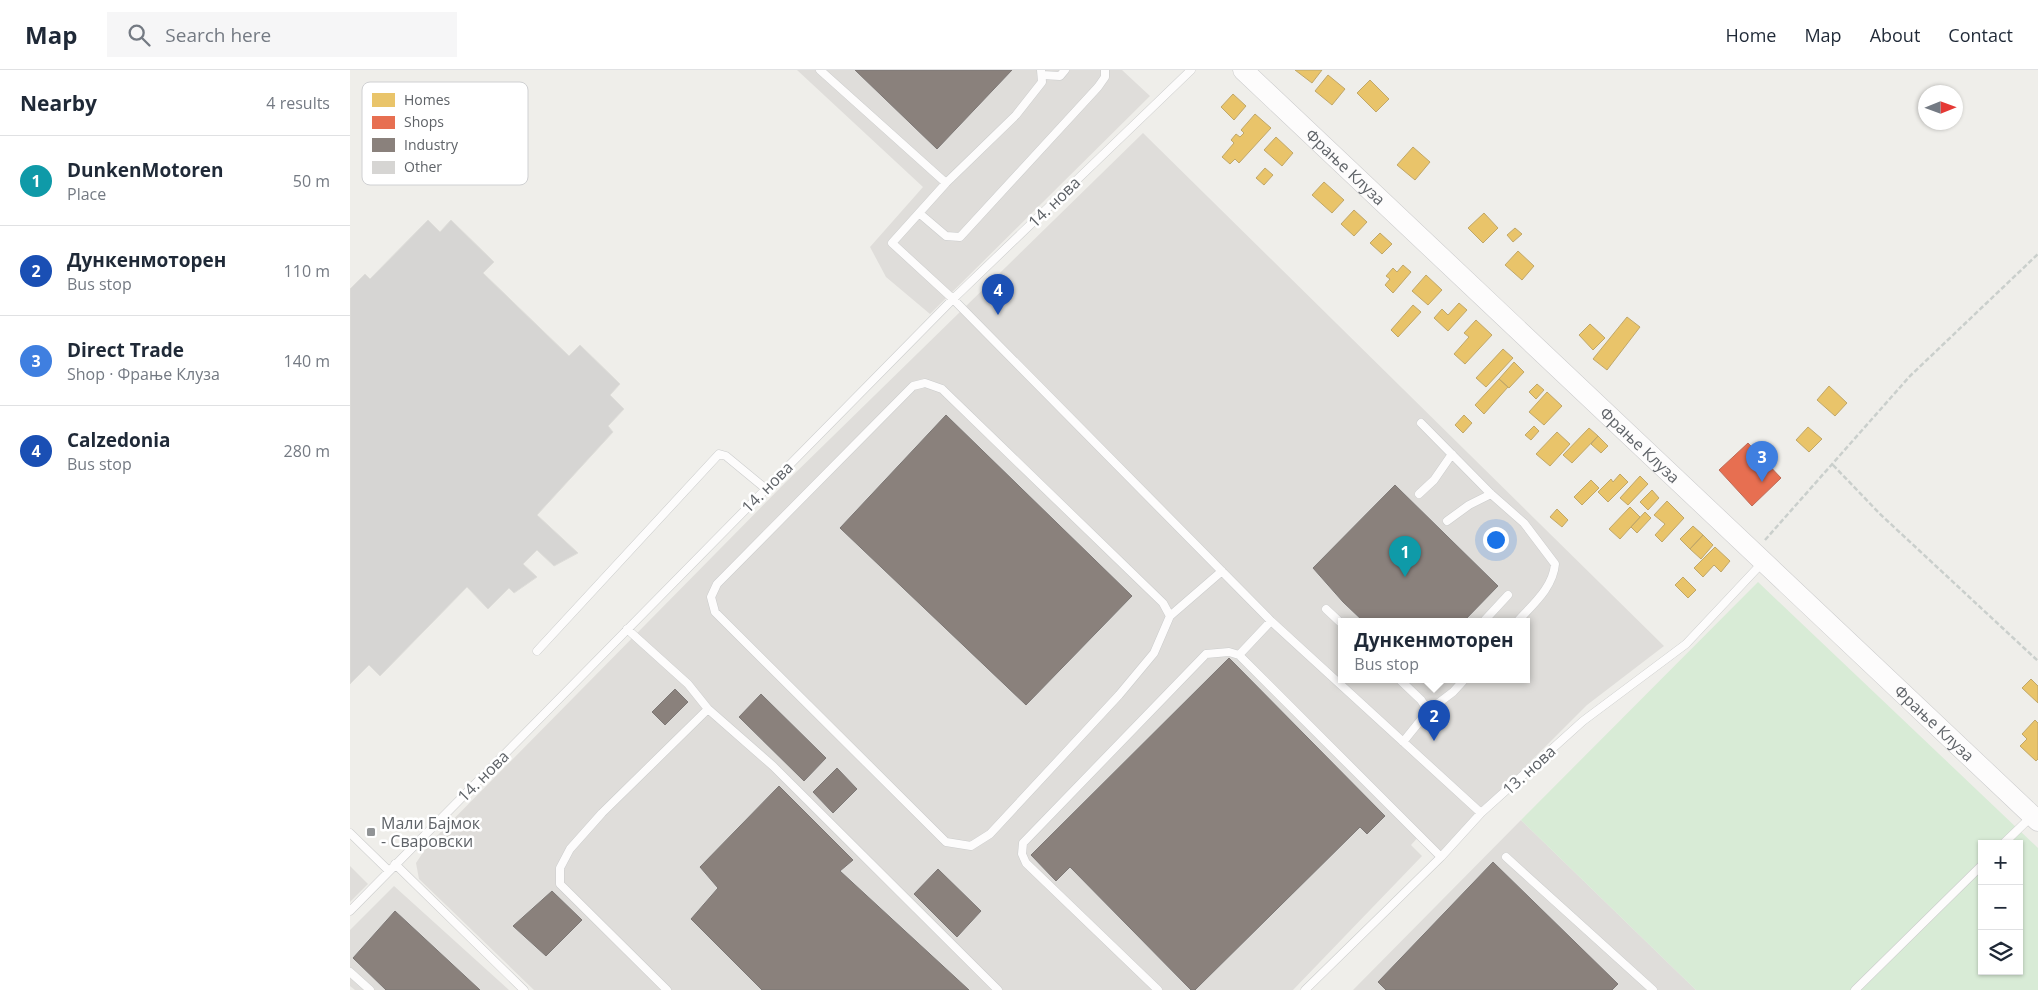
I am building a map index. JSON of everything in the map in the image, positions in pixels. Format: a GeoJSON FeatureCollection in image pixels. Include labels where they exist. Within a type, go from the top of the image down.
{"type":"FeatureCollection","features":[{"type":"Feature","properties":{"kind":"main road","name":"Фрање Клуза"},"geometry":{"type":"LineString","coordinates":[[1243,70],[2035,818]]}},
{"type":"Feature","properties":{"kind":"lane"},"geometry":{"type":"LineString","coordinates":[[820,70],[946,183]]}},
{"type":"Feature","properties":{"kind":"lane"},"geometry":{"type":"LineString","coordinates":[[1065,70],[1060,76],[1042,73],[1042,82],[1016,115],[946,183],[892,243],[953,299],[1271,621],[1338,682]]}},
{"type":"Feature","properties":{"kind":"lane"},"geometry":{"type":"LineString","coordinates":[[919,213],[946,236],[960,237],[1098,87],[1105,77],[1105,70]]}},
{"type":"Feature","properties":{"kind":"lane","name":"14. нова"},"geometry":{"type":"LineString","coordinates":[[350,912],[395,864],[953,299],[1191,70]]}},
{"type":"Feature","properties":{"kind":"lane"},"geometry":{"type":"LineString","coordinates":[[1170,616],[1163,603],[942,389],[925,383],[913,386],[717,584],[711,597],[715,612],[946,842],[971,846],[990,834],[1119,695],[1154,653],[1170,616],[1222,571]]}},
{"type":"Feature","properties":{"kind":"lane"},"geometry":{"type":"LineString","coordinates":[[1421,424],[1491,494],[1524,523],[1555,564],[1549,586],[1521,618]]}},
{"type":"Feature","properties":{"kind":"lane"},"geometry":{"type":"LineString","coordinates":[[537,651],[719,454],[726,456],[766,489]]}},
{"type":"Feature","properties":{"kind":"lane"},"geometry":{"type":"LineString","coordinates":[[1419,494],[1434,480],[1452,454]]}},
{"type":"Feature","properties":{"kind":"lane"},"geometry":{"type":"LineString","coordinates":[[1447,521],[1469,505],[1491,494]]}},
{"type":"Feature","properties":{"kind":"lane","name":"13. нова"},"geometry":{"type":"LineString","coordinates":[[1305,990],[1481,814],[1583,721],[1686,644],[1759,557]]}},
{"type":"Feature","properties":{"kind":"lane"},"geometry":{"type":"LineString","coordinates":[[1487,618],[1508,595]]}},
{"type":"Feature","properties":{"kind":"lane"},"geometry":{"type":"LineString","coordinates":[[1326,609],[1338,620]]}},
{"type":"Feature","properties":{"kind":"lane"},"geometry":{"type":"LineString","coordinates":[[1238,656],[1271,621]]}},
{"type":"Feature","properties":{"kind":"lane"},"geometry":{"type":"LineString","coordinates":[[627,630],[688,684],[708,709],[773,766],[998,990]]}},
{"type":"Feature","properties":{"kind":"lane"},"geometry":{"type":"LineString","coordinates":[[1158,990],[1026,863],[1022,854],[1023,843],[1206,654],[1229,652],[1238,656],[1440,857]]}},
{"type":"Feature","properties":{"kind":"lane"},"geometry":{"type":"LineString","coordinates":[[1339,683],[1481,814]]}},
{"type":"Feature","properties":{"kind":"lane"},"geometry":{"type":"LineString","coordinates":[[1403,683],[1421,700],[1428,711]]}},
{"type":"Feature","properties":{"kind":"lane"},"geometry":{"type":"LineString","coordinates":[[1403,742],[1428,711],[1453,692],[1461,683]]}},
{"type":"Feature","properties":{"kind":"lane"},"geometry":{"type":"LineString","coordinates":[[667,990],[560,884],[560,868],[570,849],[602,813],[708,709]]}},
{"type":"Feature","properties":{"kind":"lane"},"geometry":{"type":"LineString","coordinates":[[2008,840],[2035,818]]}},
{"type":"Feature","properties":{"kind":"lane"},"geometry":{"type":"LineString","coordinates":[[350,833],[389,871]]}},
{"type":"Feature","properties":{"kind":"lane"},"geometry":{"type":"LineString","coordinates":[[1506,857],[1653,990]]}},
{"type":"Feature","properties":{"kind":"lane"},"geometry":{"type":"LineString","coordinates":[[395,864],[524,990]]}},
{"type":"Feature","properties":{"kind":"lane"},"geometry":{"type":"LineString","coordinates":[[1855,990],[1978,869]]}},
{"type":"Feature","properties":{"kind":"lane"},"geometry":{"type":"LineString","coordinates":[[350,972],[370,990]]}},
{"type":"Feature","properties":{"kind":"path"},"geometry":{"type":"LineString","coordinates":[[1759,557],[1833,465],[1910,376],[2038,254]]}},
{"type":"Feature","properties":{"kind":"path"},"geometry":{"type":"LineString","coordinates":[[1833,465],[1880,514],[2038,662]]}},
{"type":"Feature","properties":{"kind":"shaded area"},"geometry":{"type":"Polygon","coordinates":[[[797,70],[1122,70],[1150,96],[930,314],[886,277],[870,247],[923,187],[797,70]]]}},
{"type":"Feature","properties":{"kind":"shaded area"},"geometry":{"type":"Polygon","coordinates":[[[1143,133],[1664,646],[1587,705],[1441,851],[1422,833],[1411,845],[1422,856],[1293,990],[534,990],[419,879],[416,863],[428,845],[786,482],[1143,133]]]}},
{"type":"Feature","properties":{"kind":"shaded area"},"geometry":{"type":"Polygon","coordinates":[[[1521,820],[1696,990],[1353,990],[1521,820]]]}},
{"type":"Feature","properties":{"kind":"shaded area"},"geometry":{"type":"Polygon","coordinates":[[[350,866],[368,884],[350,902],[350,866]]]}},
{"type":"Feature","properties":{"kind":"shaded area"},"geometry":{"type":"Polygon","coordinates":[[[394,886],[509,990],[355,990],[350,986],[350,930],[394,886]]]}},
{"type":"Feature","properties":{"kind":"green space"},"geometry":{"type":"Polygon","coordinates":[[[1758,582],[2038,848],[2038,990],[1696,990],[1521,820],[1758,582]]]}},
{"type":"Feature","properties":{"kind":"building: Homes"},"geometry":{"type":"Polygon","coordinates":[[[1295,70],[1322,70],[1312,83],[1295,70]]]}},
{"type":"Feature","properties":{"kind":"building: Homes"},"geometry":{"type":"Polygon","coordinates":[[[1328,75],[1345,89],[1332,105],[1315,91],[1328,75]]]}},
{"type":"Feature","properties":{"kind":"building: Homes"},"geometry":{"type":"Polygon","coordinates":[[[1370,80],[1389,99],[1376,112],[1357,93],[1370,80]]]}},
{"type":"Feature","properties":{"kind":"building: Homes"},"geometry":{"type":"Polygon","coordinates":[[[1233,94],[1246,106],[1234,120],[1221,107],[1233,94]]]}},
{"type":"Feature","properties":{"kind":"building: Homes"},"geometry":{"type":"Polygon","coordinates":[[[1255,114],[1271,128],[1239,163],[1235,159],[1230,164],[1222,157],[1234,143],[1231,140],[1236,134],[1240,137],[1244,133],[1241,130],[1255,114]]]}},
{"type":"Feature","properties":{"kind":"building: Homes"},"geometry":{"type":"Polygon","coordinates":[[[1276,137],[1293,153],[1282,166],[1264,150],[1276,137]]]}},
{"type":"Feature","properties":{"kind":"building: Homes"},"geometry":{"type":"Polygon","coordinates":[[[1413,147],[1430,162],[1415,180],[1397,165],[1413,147]]]}},
{"type":"Feature","properties":{"kind":"building: Homes"},"geometry":{"type":"Polygon","coordinates":[[[1265,168],[1273,175],[1264,185],[1256,178],[1265,168]]]}},
{"type":"Feature","properties":{"kind":"building: Homes"},"geometry":{"type":"Polygon","coordinates":[[[1324,182],[1344,200],[1332,213],[1312,195],[1324,182]]]}},
{"type":"Feature","properties":{"kind":"building: Homes"},"geometry":{"type":"Polygon","coordinates":[[[1354,210],[1367,222],[1354,236],[1341,224],[1354,210]]]}},
{"type":"Feature","properties":{"kind":"building: Homes"},"geometry":{"type":"Polygon","coordinates":[[[1484,213],[1498,228],[1483,243],[1468,228],[1484,213]]]}},
{"type":"Feature","properties":{"kind":"building: Homes"},"geometry":{"type":"Polygon","coordinates":[[[1515,228],[1522,234],[1513,242],[1507,235],[1515,228]]]}},
{"type":"Feature","properties":{"kind":"building: Homes"},"geometry":{"type":"Polygon","coordinates":[[[1380,233],[1392,244],[1382,254],[1370,243],[1380,233]]]}},
{"type":"Feature","properties":{"kind":"building: Homes"},"geometry":{"type":"Polygon","coordinates":[[[1518,251],[1534,266],[1522,280],[1505,265],[1518,251]]]}},
{"type":"Feature","properties":{"kind":"building: Homes"},"geometry":{"type":"Polygon","coordinates":[[[1403,265],[1411,272],[1393,293],[1385,285],[1390,279],[1386,276],[1393,268],[1397,272],[1403,265]]]}},
{"type":"Feature","properties":{"kind":"building: Homes"},"geometry":{"type":"Polygon","coordinates":[[[1426,275],[1442,290],[1428,305],[1412,291],[1426,275]]]}},
{"type":"Feature","properties":{"kind":"building: Homes"},"geometry":{"type":"Polygon","coordinates":[[[1459,303],[1467,310],[1448,331],[1434,318],[1442,309],[1448,315],[1459,303]]]}},
{"type":"Feature","properties":{"kind":"building: Homes"},"geometry":{"type":"Polygon","coordinates":[[[1413,305],[1421,312],[1398,337],[1391,330],[1413,305]]]}},
{"type":"Feature","properties":{"kind":"building: Homes"},"geometry":{"type":"Polygon","coordinates":[[[1627,317],[1640,327],[1607,370],[1593,359],[1627,317]]]}},
{"type":"Feature","properties":{"kind":"building: Homes"},"geometry":{"type":"Polygon","coordinates":[[[1476,320],[1492,335],[1465,364],[1454,354],[1469,337],[1464,333],[1476,320]]]}},
{"type":"Feature","properties":{"kind":"building: Homes"},"geometry":{"type":"Polygon","coordinates":[[[1590,324],[1605,338],[1593,350],[1579,335],[1590,324]]]}},
{"type":"Feature","properties":{"kind":"building: Homes"},"geometry":{"type":"Polygon","coordinates":[[[1503,349],[1513,358],[1486,387],[1476,378],[1503,349]]]}},
{"type":"Feature","properties":{"kind":"building: Homes"},"geometry":{"type":"Polygon","coordinates":[[[1514,362],[1524,372],[1509,388],[1499,379],[1514,362]]]}},
{"type":"Feature","properties":{"kind":"building: Homes"},"geometry":{"type":"Polygon","coordinates":[[[1499,379],[1508,387],[1484,414],[1475,405],[1499,379]]]}},
{"type":"Feature","properties":{"kind":"building: Homes"},"geometry":{"type":"Polygon","coordinates":[[[1537,384],[1544,390],[1536,399],[1529,392],[1537,384]]]}},
{"type":"Feature","properties":{"kind":"building: Homes"},"geometry":{"type":"Polygon","coordinates":[[[1829,386],[1847,403],[1835,416],[1817,400],[1829,386]]]}},
{"type":"Feature","properties":{"kind":"building: Homes"},"geometry":{"type":"Polygon","coordinates":[[[1547,392],[1562,406],[1544,425],[1529,412],[1547,392]]]}},
{"type":"Feature","properties":{"kind":"building: Homes"},"geometry":{"type":"Polygon","coordinates":[[[1464,415],[1472,423],[1463,433],[1455,425],[1464,415]]]}},
{"type":"Feature","properties":{"kind":"building: Homes"},"geometry":{"type":"Polygon","coordinates":[[[1534,426],[1539,431],[1531,440],[1525,435],[1534,426]]]}},
{"type":"Feature","properties":{"kind":"building: Homes"},"geometry":{"type":"Polygon","coordinates":[[[1808,427],[1822,439],[1809,452],[1796,440],[1808,427]]]}},
{"type":"Feature","properties":{"kind":"building: Homes"},"geometry":{"type":"Polygon","coordinates":[[[1589,428],[1598,436],[1572,463],[1563,455],[1589,428]]]}},
{"type":"Feature","properties":{"kind":"building: Homes"},"geometry":{"type":"Polygon","coordinates":[[[1557,432],[1570,444],[1550,466],[1536,454],[1557,432]]]}},
{"type":"Feature","properties":{"kind":"building: Homes"},"geometry":{"type":"Polygon","coordinates":[[[1598,436],[1608,446],[1601,453],[1591,444],[1598,436]]]}},
{"type":"Feature","properties":{"kind":"building: Homes"},"geometry":{"type":"Polygon","coordinates":[[[1620,474],[1628,482],[1608,502],[1598,492],[1611,479],[1613,482],[1620,474]]]}},
{"type":"Feature","properties":{"kind":"building: Homes"},"geometry":{"type":"Polygon","coordinates":[[[1640,476],[1648,484],[1628,505],[1620,498],[1640,476]]]}},
{"type":"Feature","properties":{"kind":"building: Homes"},"geometry":{"type":"Polygon","coordinates":[[[1591,480],[1599,488],[1582,505],[1574,497],[1591,480]]]}},
{"type":"Feature","properties":{"kind":"building: Homes"},"geometry":{"type":"Polygon","coordinates":[[[1652,490],[1659,498],[1648,510],[1640,502],[1652,490]]]}},
{"type":"Feature","properties":{"kind":"building: Homes"},"geometry":{"type":"Polygon","coordinates":[[[1667,501],[1684,518],[1662,542],[1655,535],[1665,524],[1654,515],[1667,501]]]}},
{"type":"Feature","properties":{"kind":"building: Homes"},"geometry":{"type":"Polygon","coordinates":[[[1630,507],[1640,517],[1620,539],[1609,529],[1630,507]]]}},
{"type":"Feature","properties":{"kind":"building: Homes"},"geometry":{"type":"Polygon","coordinates":[[[1557,509],[1568,520],[1562,527],[1550,517],[1557,509]]]}},
{"type":"Feature","properties":{"kind":"building: Homes"},"geometry":{"type":"Polygon","coordinates":[[[1645,512],[1651,518],[1637,533],[1631,527],[1645,512]]]}},
{"type":"Feature","properties":{"kind":"building: Homes"},"geometry":{"type":"Polygon","coordinates":[[[1693,526],[1703,535],[1690,549],[1680,539],[1693,526]]]}},
{"type":"Feature","properties":{"kind":"building: Homes"},"geometry":{"type":"Polygon","coordinates":[[[1703,535],[1713,545],[1701,559],[1690,549],[1703,535]]]}},
{"type":"Feature","properties":{"kind":"building: Homes"},"geometry":{"type":"Polygon","coordinates":[[[1715,547],[1730,561],[1721,572],[1714,565],[1703,577],[1694,568],[1715,547]]]}},
{"type":"Feature","properties":{"kind":"building: Homes"},"geometry":{"type":"Polygon","coordinates":[[[1683,577],[1696,590],[1688,598],[1675,585],[1683,577]]]}},
{"type":"Feature","properties":{"kind":"building: Homes"},"geometry":{"type":"Polygon","coordinates":[[[2031,679],[2038,686],[2038,703],[2022,688],[2031,679]]]}},
{"type":"Feature","properties":{"kind":"building: Homes"},"geometry":{"type":"Polygon","coordinates":[[[2035,720],[2038,723],[2038,759],[2036,761],[2020,746],[2027,739],[2022,734],[2035,720]]]}},
{"type":"Feature","properties":{"kind":"building: Shops"},"geometry":{"type":"Polygon","coordinates":[[[1748,443],[1781,478],[1752,506],[1719,470],[1748,443]]]}},
{"type":"Feature","properties":{"kind":"building: Industry"},"geometry":{"type":"Polygon","coordinates":[[[855,70],[1012,70],[937,149],[855,70]]]}},
{"type":"Feature","properties":{"kind":"building: Industry"},"geometry":{"type":"Polygon","coordinates":[[[946,415],[1132,596],[1026,705],[840,528],[946,415]]]}},
{"type":"Feature","properties":{"kind":"building: Industry"},"geometry":{"type":"Polygon","coordinates":[[[1395,485],[1498,586],[1467,618],[1360,618],[1313,568],[1395,485]]]}},
{"type":"Feature","properties":{"kind":"building: Industry"},"geometry":{"type":"Polygon","coordinates":[[[1229,658],[1385,816],[1367,834],[1360,827],[1195,990],[1191,990],[1070,867],[1056,881],[1031,855],[1229,658]]]}},
{"type":"Feature","properties":{"kind":"building: Industry"},"geometry":{"type":"Polygon","coordinates":[[[675,689],[688,702],[665,725],[652,712],[675,689]]]}},
{"type":"Feature","properties":{"kind":"building: Industry"},"geometry":{"type":"Polygon","coordinates":[[[761,694],[826,758],[804,781],[739,717],[761,694]]]}},
{"type":"Feature","properties":{"kind":"building: Industry"},"geometry":{"type":"Polygon","coordinates":[[[837,768],[857,789],[833,813],[813,792],[837,768]]]}},
{"type":"Feature","properties":{"kind":"building: Industry"},"geometry":{"type":"Polygon","coordinates":[[[779,786],[853,860],[840,871],[969,990],[762,990],[691,919],[718,888],[700,867],[779,786]]]}},
{"type":"Feature","properties":{"kind":"building: Industry"},"geometry":{"type":"Polygon","coordinates":[[[1493,862],[1618,984],[1612,990],[1386,990],[1378,982],[1493,862]]]}},
{"type":"Feature","properties":{"kind":"building: Industry"},"geometry":{"type":"Polygon","coordinates":[[[938,869],[981,911],[957,937],[914,894],[938,869]]]}},
{"type":"Feature","properties":{"kind":"building: Industry"},"geometry":{"type":"Polygon","coordinates":[[[552,891],[582,920],[546,956],[513,926],[552,891]]]}},
{"type":"Feature","properties":{"kind":"building: Industry"},"geometry":{"type":"Polygon","coordinates":[[[395,911],[480,990],[386,990],[353,958],[395,911]]]}},
{"type":"Feature","properties":{"kind":"building: Other"},"geometry":{"type":"Polygon","coordinates":[[[428,220],[440,232],[451,220],[494,262],[483,273],[569,356],[580,345],[620,384],[610,395],[624,409],[608,426],[613,432],[537,515],[578,553],[554,566],[537,550],[523,564],[537,577],[514,593],[509,588],[488,609],[467,587],[380,676],[369,665],[350,684],[350,289],[365,274],[370,279],[428,220]]]}},
{"type":"Feature","properties":{"kind":"place","name":"Calzedonia"},"geometry":{"type":"Point","coordinates":[998,315]}},
{"type":"Feature","properties":{"kind":"place","name":"Direct Trade"},"geometry":{"type":"Point","coordinates":[1762,482]}},
{"type":"Feature","properties":{"kind":"place","name":"DunkenMotoren"},"geometry":{"type":"Point","coordinates":[1405,577]}},
{"type":"Feature","properties":{"kind":"place","name":"Дункенмоторен"},"geometry":{"type":"Point","coordinates":[1434,741]}},
{"type":"Feature","properties":{"kind":"place","name":"Мали Бајмок - Сваровски"},"geometry":{"type":"Point","coordinates":[371,832]}}]}
